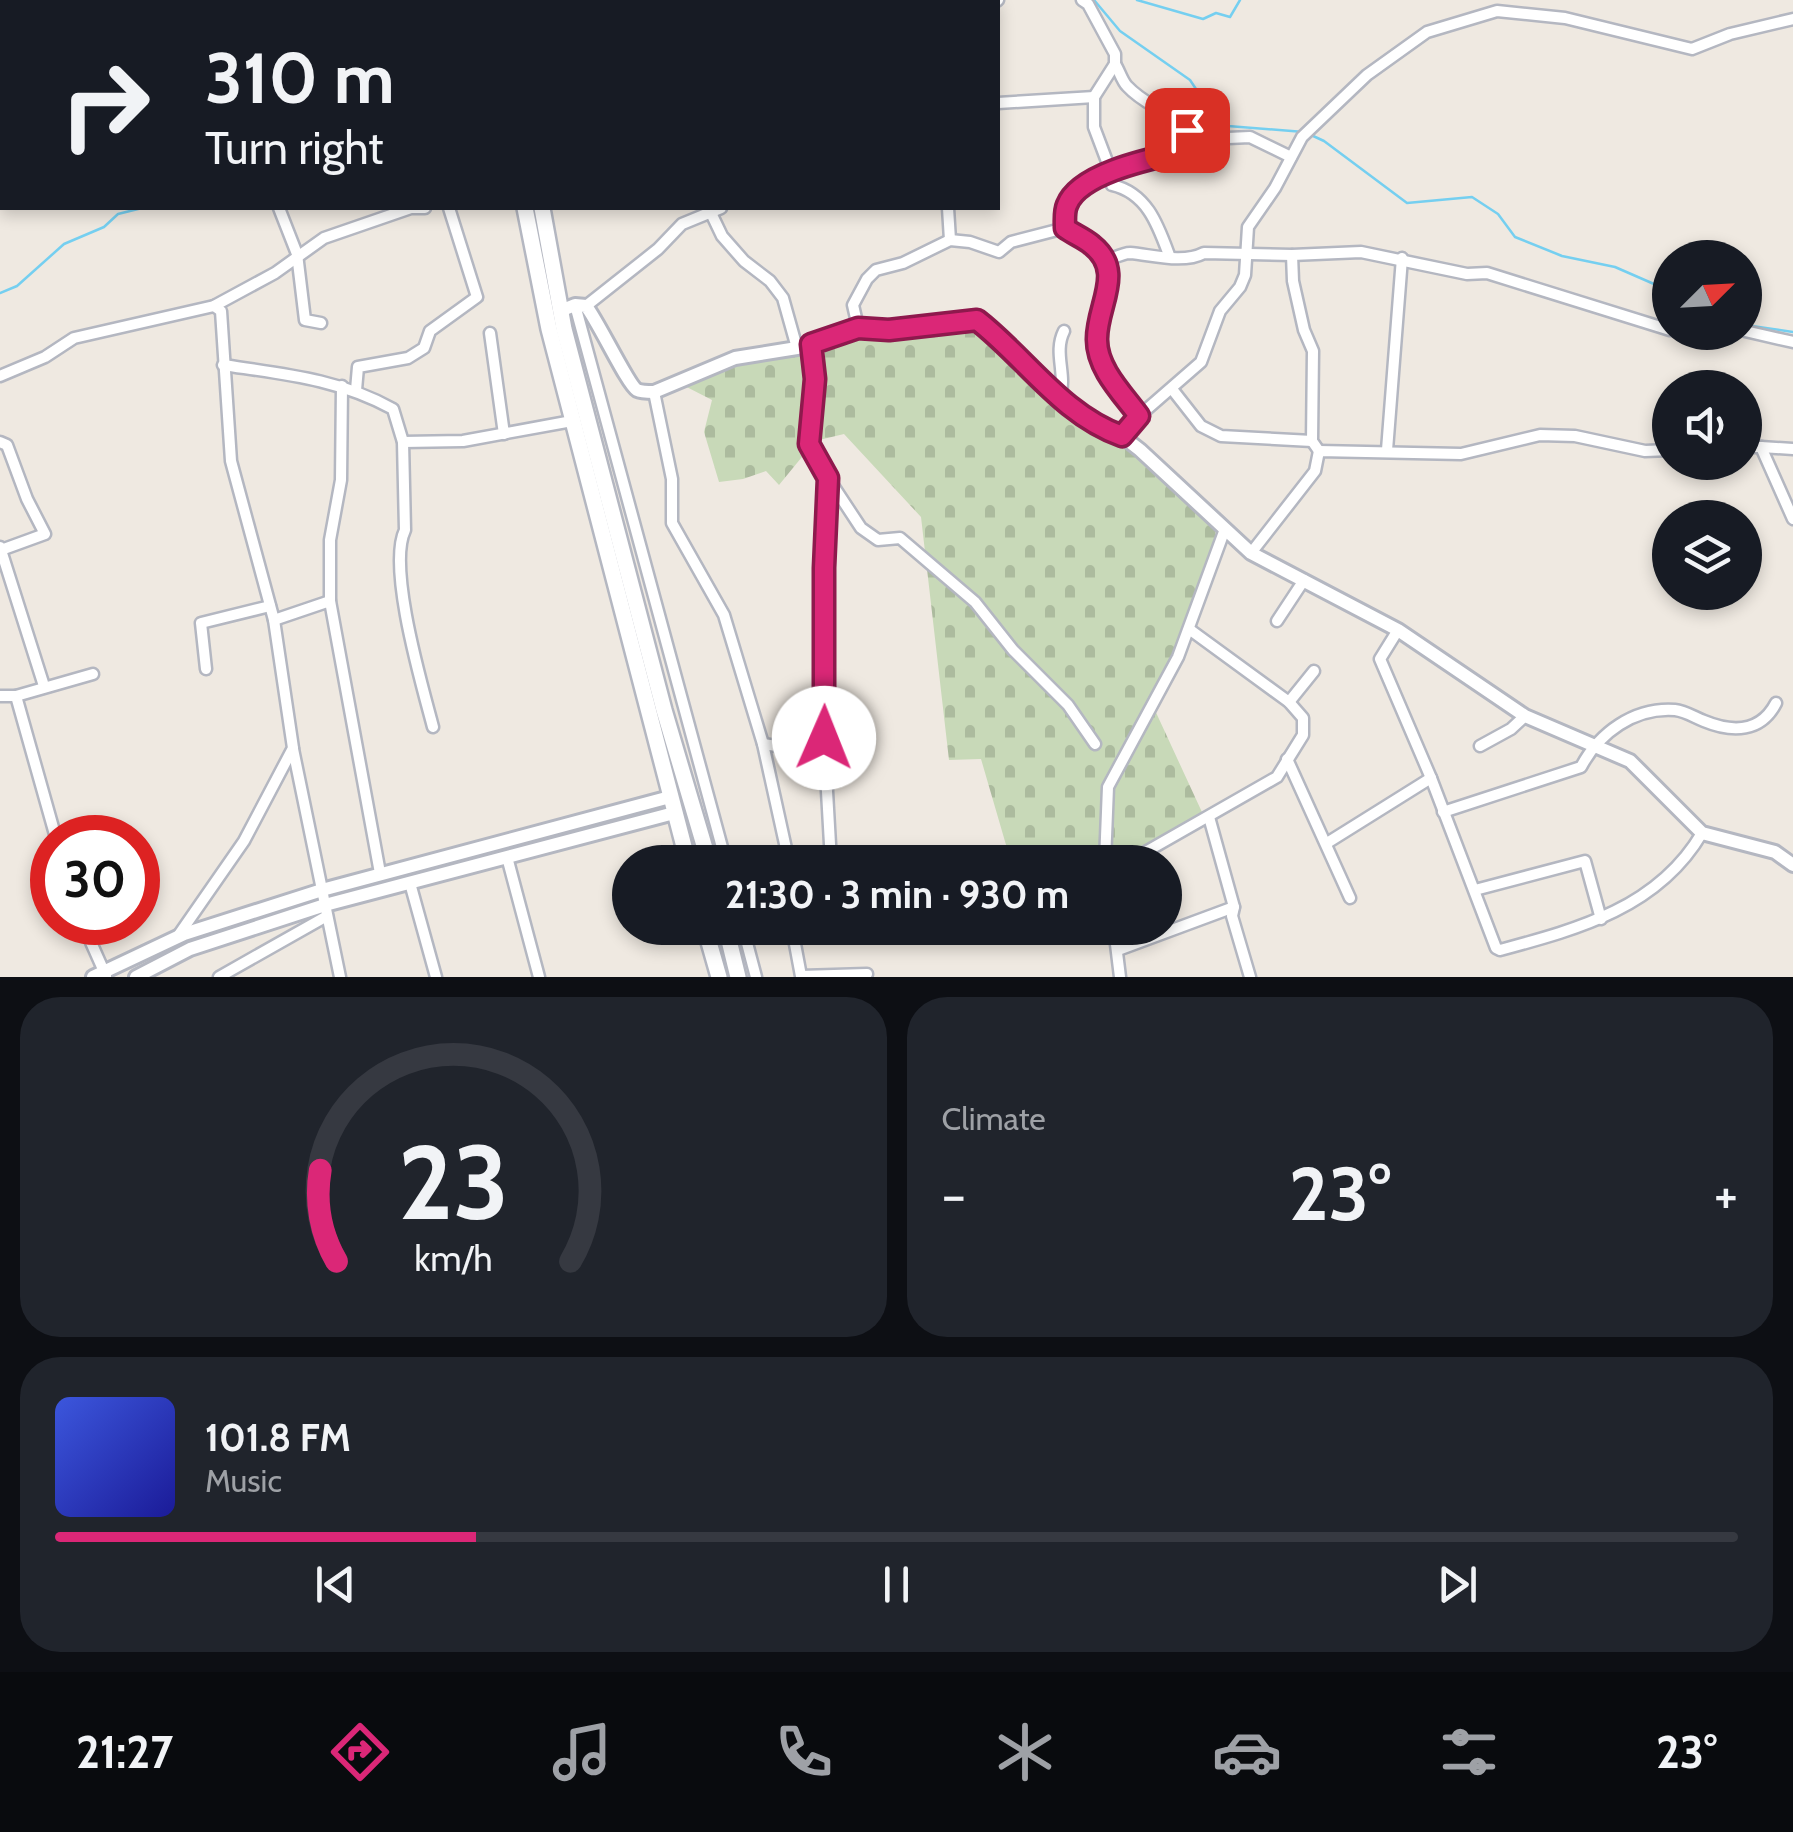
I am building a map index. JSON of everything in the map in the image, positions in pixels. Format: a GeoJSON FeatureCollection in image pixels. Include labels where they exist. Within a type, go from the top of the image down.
{"type":"FeatureCollection","features":[{"type":"Feature","properties":{"kind":"main road"},"geometry":{"type":"LineString","coordinates":[[524,210],[572,421],[683,845]]}},
{"type":"Feature","properties":{"kind":"main road"},"geometry":{"type":"LineString","coordinates":[[543,210],[574,307],[664,710],[711,845]]}},
{"type":"Feature","properties":{"kind":"main road"},"geometry":{"type":"LineString","coordinates":[[711,945],[719,977]]}},
{"type":"Feature","properties":{"kind":"main road"},"geometry":{"type":"LineString","coordinates":[[730,945],[738,977]]}},
{"type":"Feature","properties":{"kind":"street"},"geometry":{"type":"LineString","coordinates":[[1088,1],[1116,54],[1115,64],[1094,97],[1094,127],[1112,184],[1128,190],[1155,214],[1170,255]]}},
{"type":"Feature","properties":{"kind":"street"},"geometry":{"type":"LineString","coordinates":[[1122,436],[1201,362],[1220,311],[1245,275],[1248,226],[1305,134],[1399,49],[1427,32],[1497,11],[1565,18],[1692,49],[1730,34],[1793,19]]}},
{"type":"Feature","properties":{"kind":"street"},"geometry":{"type":"LineString","coordinates":[[1115,64],[1127,86],[1176,118],[1187,130],[1193,149]]}},
{"type":"Feature","properties":{"kind":"street"},"geometry":{"type":"LineString","coordinates":[[1000,103],[1094,97]]}},
{"type":"Feature","properties":{"kind":"street"},"geometry":{"type":"LineString","coordinates":[[1065,228],[1066,207],[1080,187],[1110,173],[1228,138],[1250,137],[1291,158]]}},
{"type":"Feature","properties":{"kind":"street"},"geometry":{"type":"LineString","coordinates":[[281,210],[297,254],[305,320],[322,322]]}},
{"type":"Feature","properties":{"kind":"street"},"geometry":{"type":"LineString","coordinates":[[0,376],[44,357],[74,338],[214,306],[274,273],[324,238],[405,210]]}},
{"type":"Feature","properties":{"kind":"street"},"geometry":{"type":"LineString","coordinates":[[356,390],[358,367],[408,358],[424,348],[430,331],[477,297],[450,210]]}},
{"type":"Feature","properties":{"kind":"street"},"geometry":{"type":"LineString","coordinates":[[796,348],[783,298],[770,281],[733,249],[716,210],[682,224],[658,250],[574,307],[599,322],[630,383],[641,392],[654,392],[735,358],[796,348],[858,328],[889,330],[977,320],[1042,385],[1090,422],[1122,436],[1251,553],[1398,630],[1525,716],[1630,761],[1702,833],[1775,852],[1793,865]]}},
{"type":"Feature","properties":{"kind":"street"},"geometry":{"type":"LineString","coordinates":[[948,210],[950,240]]}},
{"type":"Feature","properties":{"kind":"street"},"geometry":{"type":"LineString","coordinates":[[858,328],[853,304],[876,270],[903,263],[950,240],[1000,252],[1011,242],[1065,228],[1092,245],[1106,260],[1111,284],[1102,304],[1096,341],[1101,362],[1139,416]]}},
{"type":"Feature","properties":{"kind":"street"},"geometry":{"type":"LineString","coordinates":[[1106,260],[1128,252],[1144,258],[1170,255],[1192,260],[1204,253],[1361,252],[1467,274],[1487,273],[1652,324]]}},
{"type":"Feature","properties":{"kind":"street"},"geometry":{"type":"LineString","coordinates":[[1251,553],[1315,471],[1319,452],[1312,440],[1313,351],[1293,282],[1292,255]]}},
{"type":"Feature","properties":{"kind":"street"},"geometry":{"type":"LineString","coordinates":[[1387,450],[1402,258]]}},
{"type":"Feature","properties":{"kind":"street"},"geometry":{"type":"LineString","coordinates":[[214,306],[222,311],[231,461],[274,620],[292,748],[340,977]]}},
{"type":"Feature","properties":{"kind":"street"},"geometry":{"type":"LineString","coordinates":[[1060,396],[1064,383],[1058,344],[1064,332]]}},
{"type":"Feature","properties":{"kind":"street"},"geometry":{"type":"LineString","coordinates":[[490,333],[504,434]]}},
{"type":"Feature","properties":{"kind":"street"},"geometry":{"type":"LineString","coordinates":[[1762,335],[1793,342]]}},
{"type":"Feature","properties":{"kind":"street"},"geometry":{"type":"LineString","coordinates":[[811,344],[815,379],[809,444],[861,528],[878,540],[900,538],[975,602],[1013,650],[1068,705],[1095,744]]}},
{"type":"Feature","properties":{"kind":"street"},"geometry":{"type":"LineString","coordinates":[[223,366],[296,375],[342,386],[393,409],[403,442],[404,530],[400,567],[414,655],[433,727]]}},
{"type":"Feature","properties":{"kind":"street"},"geometry":{"type":"LineString","coordinates":[[342,386],[341,480],[330,540],[330,601],[380,873]]}},
{"type":"Feature","properties":{"kind":"street"},"geometry":{"type":"LineString","coordinates":[[1172,389],[1201,426],[1221,436],[1312,440]]}},
{"type":"Feature","properties":{"kind":"street"},"geometry":{"type":"LineString","coordinates":[[654,392],[672,478],[672,523],[724,615],[763,744],[785,845]]}},
{"type":"Feature","properties":{"kind":"street"},"geometry":{"type":"LineString","coordinates":[[403,442],[463,441],[572,421]]}},
{"type":"Feature","properties":{"kind":"street"},"geometry":{"type":"LineString","coordinates":[[1319,452],[1461,454],[1540,435],[1575,436],[1652,451]]}},
{"type":"Feature","properties":{"kind":"street"},"geometry":{"type":"LineString","coordinates":[[0,442],[8,444],[45,534],[1,548],[44,686]]}},
{"type":"Feature","properties":{"kind":"street"},"geometry":{"type":"LineString","coordinates":[[1762,447],[1793,448]]}},
{"type":"Feature","properties":{"kind":"street"},"geometry":{"type":"LineString","coordinates":[[1762,451],[1793,519]]}},
{"type":"Feature","properties":{"kind":"street"},"geometry":{"type":"LineString","coordinates":[[828,478],[824,568],[825,753],[830,845]]}},
{"type":"Feature","properties":{"kind":"street"},"geometry":{"type":"LineString","coordinates":[[1106,845],[1108,787],[1156,702],[1189,628],[1225,530]]}},
{"type":"Feature","properties":{"kind":"street"},"geometry":{"type":"LineString","coordinates":[[1277,621],[1304,580]]}},
{"type":"Feature","properties":{"kind":"street"},"geometry":{"type":"LineString","coordinates":[[274,620],[330,601]]}},
{"type":"Feature","properties":{"kind":"street"},"geometry":{"type":"LineString","coordinates":[[206,668],[201,623],[270,606]]}},
{"type":"Feature","properties":{"kind":"street"},"geometry":{"type":"LineString","coordinates":[[1159,845],[1277,776],[1304,734],[1303,718],[1290,702],[1189,628]]}},
{"type":"Feature","properties":{"kind":"street"},"geometry":{"type":"LineString","coordinates":[[1398,630],[1380,659],[1431,778],[1496,948],[1601,919],[1636,903],[1658,886],[1702,833]]}},
{"type":"Feature","properties":{"kind":"street"},"geometry":{"type":"LineString","coordinates":[[1290,702],[1314,672]]}},
{"type":"Feature","properties":{"kind":"street"},"geometry":{"type":"LineString","coordinates":[[0,696],[16,696],[93,674]]}},
{"type":"Feature","properties":{"kind":"street"},"geometry":{"type":"LineString","coordinates":[[16,696],[50,815]]}},
{"type":"Feature","properties":{"kind":"street"},"geometry":{"type":"LineString","coordinates":[[1443,812],[1582,767],[1593,745],[1630,718],[1670,710],[1724,727],[1754,727],[1767,720],[1776,703]]}},
{"type":"Feature","properties":{"kind":"street"},"geometry":{"type":"LineString","coordinates":[[1480,746],[1512,729],[1525,716]]}},
{"type":"Feature","properties":{"kind":"street"},"geometry":{"type":"LineString","coordinates":[[763,744],[825,753]]}},
{"type":"Feature","properties":{"kind":"street"},"geometry":{"type":"LineString","coordinates":[[178,937],[244,840],[292,748]]}},
{"type":"Feature","properties":{"kind":"street"},"geometry":{"type":"LineString","coordinates":[[1287,759],[1350,898]]}},
{"type":"Feature","properties":{"kind":"street"},"geometry":{"type":"LineString","coordinates":[[1328,843],[1431,778]]}},
{"type":"Feature","properties":{"kind":"street"},"geometry":{"type":"LineString","coordinates":[[136,977],[190,949],[672,805]]}},
{"type":"Feature","properties":{"kind":"street"},"geometry":{"type":"LineString","coordinates":[[90,945],[101,975],[178,937],[322,890],[672,805]]}},
{"type":"Feature","properties":{"kind":"street"},"geometry":{"type":"LineString","coordinates":[[1209,817],[1250,977]]}},
{"type":"Feature","properties":{"kind":"street"},"geometry":{"type":"LineString","coordinates":[[507,857],[539,977]]}},
{"type":"Feature","properties":{"kind":"street"},"geometry":{"type":"LineString","coordinates":[[1475,890],[1585,860],[1601,919]]}},
{"type":"Feature","properties":{"kind":"street"},"geometry":{"type":"LineString","coordinates":[[410,883],[436,977]]}},
{"type":"Feature","properties":{"kind":"street"},"geometry":{"type":"LineString","coordinates":[[1118,950],[1234,907]]}},
{"type":"Feature","properties":{"kind":"street"},"geometry":{"type":"LineString","coordinates":[[219,977],[326,911]]}},
{"type":"Feature","properties":{"kind":"street"},"geometry":{"type":"LineString","coordinates":[[748,945],[756,977]]}},
{"type":"Feature","properties":{"kind":"street"},"geometry":{"type":"LineString","coordinates":[[796,945],[802,976],[867,974]]}},
{"type":"Feature","properties":{"kind":"street"},"geometry":{"type":"LineString","coordinates":[[1117,945],[1120,977]]}},
{"type":"Feature","properties":{"kind":"green space"},"geometry":{"type":"Polygon","coordinates":[[[977,320],[1042,385],[1122,436],[1225,529],[1153,706],[1207,823],[1170,845],[1006,845],[981,759],[949,760],[921,517],[844,434],[815,441],[779,485],[766,471],[719,482],[704,432],[712,400],[675,381],[828,336],[977,320]]]}},
{"type":"Feature","properties":{"kind":"waterway"},"geometry":{"type":"LineString","coordinates":[[1094,0],[1120,31],[1190,80],[1212,113],[1228,126],[1304,132]]}},
{"type":"Feature","properties":{"kind":"waterway"},"geometry":{"type":"LineString","coordinates":[[1137,0],[1203,19],[1216,13],[1230,17],[1240,0]]}},
{"type":"Feature","properties":{"kind":"waterway"},"geometry":{"type":"LineString","coordinates":[[1311,135],[1407,203],[1472,197],[1498,214],[1515,237],[1562,256],[1615,267],[1652,283]]}},
{"type":"Feature","properties":{"kind":"waterway"},"geometry":{"type":"LineString","coordinates":[[0,293],[17,286],[64,244],[104,227],[118,214],[134,210]]}},
{"type":"Feature","properties":{"kind":"waterway"},"geometry":{"type":"LineString","coordinates":[[1762,327],[1793,332]]}},
{"type":"Feature","properties":{"kind":"route"},"geometry":{"type":"LineString","coordinates":[[824,738],[828,478],[809,444],[815,379],[811,344],[858,328],[889,330],[977,320],[1042,385],[1090,422],[1122,436],[1139,416],[1101,362],[1096,341],[1102,304],[1111,284],[1106,260],[1092,245],[1065,228],[1066,207],[1080,187],[1110,172],[1193,149],[1187,130]]}}]}
